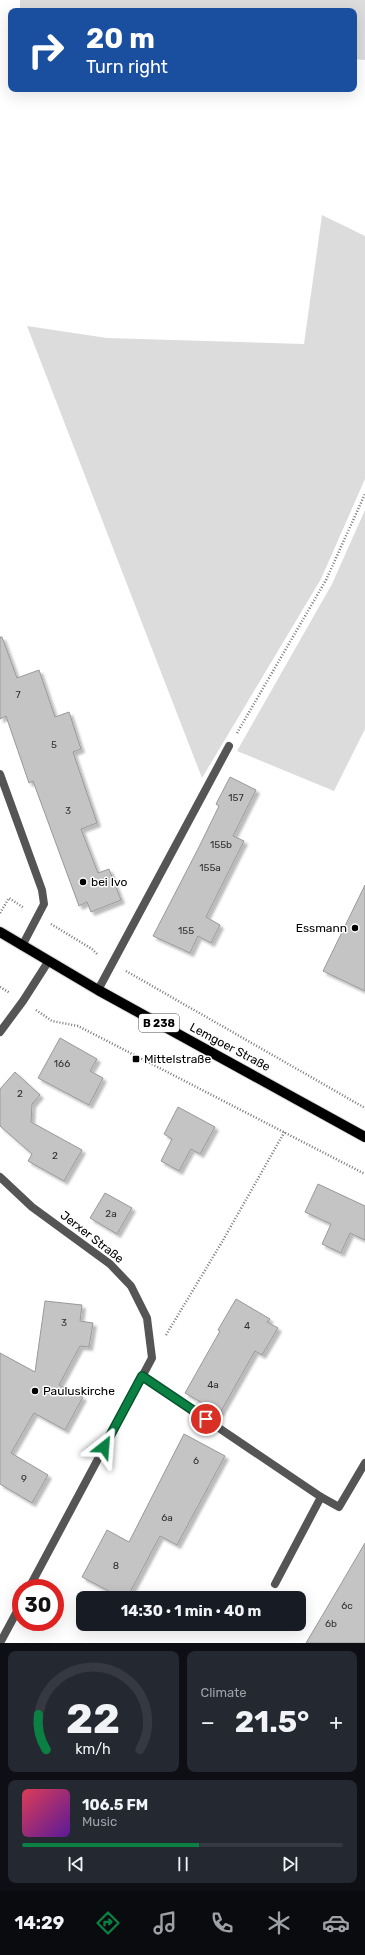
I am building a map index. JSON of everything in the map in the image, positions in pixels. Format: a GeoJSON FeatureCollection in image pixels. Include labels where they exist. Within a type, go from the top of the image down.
{"type":"FeatureCollection","features":[{"type":"Feature","properties":{"kind":"main road","name":"Lemgoer Straße"},"geometry":{"type":"LineString","coordinates":[[0,932],[48,962],[365,1137]]}},
{"type":"Feature","properties":{"kind":"street"},"geometry":{"type":"LineString","coordinates":[[98,990],[229,746]]}},
{"type":"Feature","properties":{"kind":"street"},"geometry":{"type":"LineString","coordinates":[[0,774],[42,890],[44,904],[39,917],[22,946]]}},
{"type":"Feature","properties":{"kind":"street"},"geometry":{"type":"LineString","coordinates":[[0,1032],[23,1001],[48,962]]}},
{"type":"Feature","properties":{"kind":"street","name":"Jerxer Straße"},"geometry":{"type":"LineString","coordinates":[[0,1177],[32,1207],[110,1264],[131,1286],[147,1318],[152,1358]]}},
{"type":"Feature","properties":{"kind":"street"},"geometry":{"type":"LineString","coordinates":[[35,1579],[152,1358]]}},
{"type":"Feature","properties":{"kind":"street"},"geometry":{"type":"LineString","coordinates":[[142,1376],[339,1507],[365,1464]]}},
{"type":"Feature","properties":{"kind":"street"},"geometry":{"type":"LineString","coordinates":[[275,1584],[322,1496]]}},
{"type":"Feature","properties":{"kind":"street"},"geometry":{"type":"LineString","coordinates":[[0,1643],[12,1621]]}},
{"type":"Feature","properties":{"kind":"path"},"geometry":{"type":"LineString","coordinates":[[229,746],[326,580],[365,494]]}},
{"type":"Feature","properties":{"kind":"path"},"geometry":{"type":"LineString","coordinates":[[0,913],[9,898],[92,949],[96,954],[365,1108]]}},
{"type":"Feature","properties":{"kind":"path"},"geometry":{"type":"LineString","coordinates":[[23,1001],[52,1021],[78,1026],[285,1131],[365,1174]]}},
{"type":"Feature","properties":{"kind":"path"},"geometry":{"type":"LineString","coordinates":[[152,1358],[222,1242],[285,1131]]}},
{"type":"Feature","properties":{"kind":"shaded area"},"geometry":{"type":"Polygon","coordinates":[[[20,0],[365,0],[365,60],[357,59],[357,8],[20,8],[20,0]]]}},
{"type":"Feature","properties":{"kind":"shaded area"},"geometry":{"type":"Polygon","coordinates":[[[322,215],[365,236],[365,479],[321,579],[202,778],[27,326],[107,338],[304,344],[322,215]]]}},
{"type":"Feature","properties":{"kind":"shaded area"},"geometry":{"type":"Polygon","coordinates":[[[365,510],[365,729],[334,791],[237,751],[332,584],[365,510]]]}},
{"type":"Feature","properties":{"kind":"building"},"geometry":{"type":"Polygon","coordinates":[[[0,637],[2,637],[17,678],[39,670],[55,717],[69,712],[81,749],[73,752],[97,823],[81,829],[98,873],[109,869],[121,900],[91,912],[87,902],[79,906],[33,781],[29,783],[6,716],[0,719],[0,637]]]}},
{"type":"Feature","properties":{"kind":"building"},"geometry":{"type":"Polygon","coordinates":[[[230,777],[256,790],[233,836],[244,841],[206,917],[220,925],[211,943],[198,936],[190,953],[153,936],[219,806],[216,804],[230,777]]]}},
{"type":"Feature","properties":{"kind":"building","name":"Essmann"},"geometry":{"type":"Polygon","coordinates":[[[365,885],[365,991],[323,971],[365,885]]]}},
{"type":"Feature","properties":{"kind":"building"},"geometry":{"type":"Polygon","coordinates":[[[60,1038],[97,1059],[90,1071],[103,1078],[89,1105],[38,1078],[60,1038]]]}},
{"type":"Feature","properties":{"kind":"building"},"geometry":{"type":"Polygon","coordinates":[[[15,1072],[40,1095],[32,1104],[31,1122],[82,1150],[64,1181],[28,1161],[32,1154],[0,1126],[0,1089],[15,1072]]]}},
{"type":"Feature","properties":{"kind":"building"},"geometry":{"type":"Polygon","coordinates":[[[178,1107],[215,1127],[200,1154],[191,1149],[179,1171],[161,1161],[172,1139],[164,1134],[178,1107]]]}},
{"type":"Feature","properties":{"kind":"building"},"geometry":{"type":"Polygon","coordinates":[[[318,1184],[365,1206],[365,1240],[350,1233],[341,1253],[322,1244],[331,1224],[305,1212],[318,1184]]]}},
{"type":"Feature","properties":{"kind":"building"},"geometry":{"type":"Polygon","coordinates":[[[105,1193],[132,1208],[117,1234],[90,1218],[105,1193]]]}},
{"type":"Feature","properties":{"kind":"building"},"geometry":{"type":"Polygon","coordinates":[[[236,1299],[270,1319],[267,1322],[278,1328],[262,1355],[255,1351],[220,1413],[185,1393],[236,1299]]]}},
{"type":"Feature","properties":{"kind":"building"},"geometry":{"type":"Polygon","coordinates":[[[45,1301],[82,1305],[80,1321],[93,1323],[89,1347],[80,1346],[59,1385],[83,1397],[65,1430],[34,1413],[11,1453],[48,1475],[32,1503],[0,1484],[0,1353],[35,1372],[45,1301]]]}},
{"type":"Feature","properties":{"kind":"building"},"geometry":{"type":"Polygon","coordinates":[[[184,1434],[225,1456],[177,1545],[160,1536],[131,1591],[109,1591],[82,1577],[107,1530],[129,1542],[184,1434]]]}},
{"type":"Feature","properties":{"kind":"building"},"geometry":{"type":"Polygon","coordinates":[[[365,1543],[365,1643],[306,1643],[325,1611],[365,1543]]]}},
{"type":"Feature","properties":{"kind":"place","name":"bei Ivo"},"geometry":{"type":"Point","coordinates":[83,882]}},
{"type":"Feature","properties":{"kind":"place","name":"Essmann"},"geometry":{"type":"Point","coordinates":[355,928]}},
{"type":"Feature","properties":{"kind":"place","name":"Mittelstraße"},"geometry":{"type":"Point","coordinates":[136,1059]}},
{"type":"Feature","properties":{"kind":"place","name":"Pauluskirche"},"geometry":{"type":"Point","coordinates":[35,1391]}},
{"type":"Feature","properties":{"kind":"route"},"geometry":{"type":"LineString","coordinates":[[104,1447],[142,1376],[206,1419]]}}]}
